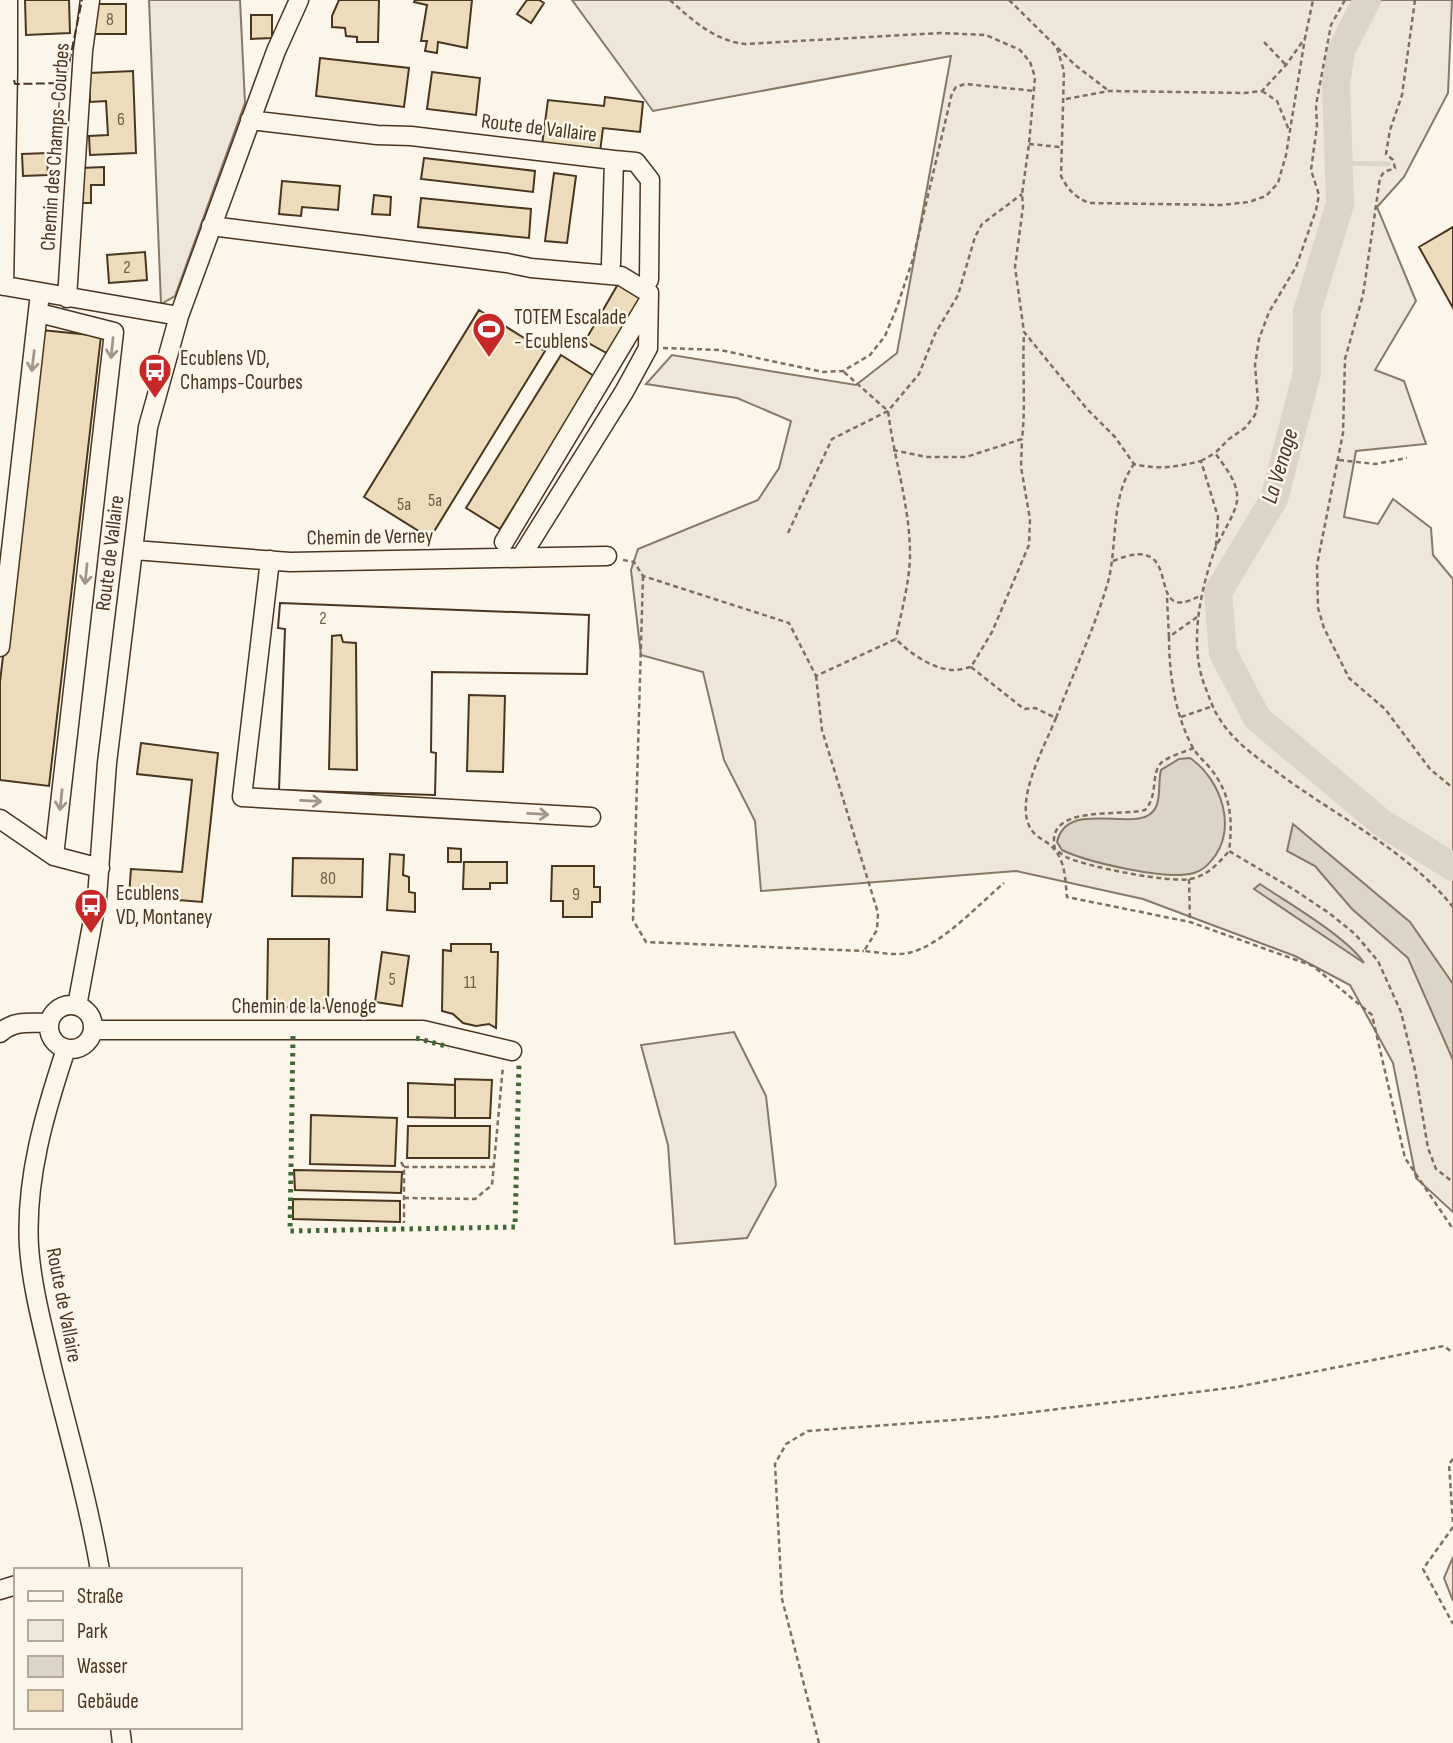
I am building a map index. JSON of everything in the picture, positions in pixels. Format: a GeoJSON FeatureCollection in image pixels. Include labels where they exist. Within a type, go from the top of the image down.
{"type":"FeatureCollection","features":[{"type":"Feature","properties":{"kind":"street"},"geometry":{"type":"LineString","coordinates":[[8,0],[2,285],[179,316]]}},
{"type":"Feature","properties":{"kind":"street","name":"Chemin des Champs-Courbes"},"geometry":{"type":"LineString","coordinates":[[67,298],[83,51],[90,0]]}},
{"type":"Feature","properties":{"kind":"street","name":"Route de Vallaire"},"geometry":{"type":"LineString","coordinates":[[77,1006],[100,869],[107,763],[148,427],[179,316],[276,51],[299,0]]}},
{"type":"Feature","properties":{"kind":"street"},"geometry":{"type":"LineString","coordinates":[[0,54],[8,72]]}},
{"type":"Feature","properties":{"kind":"street","name":"Route de Vallaire"},"geometry":{"type":"LineString","coordinates":[[250,120],[636,162],[650,180],[649,280]]}},
{"type":"Feature","properties":{"kind":"street","name":"Route de Vallaire"},"geometry":{"type":"LineString","coordinates":[[611,264],[614,160]]}},
{"type":"Feature","properties":{"kind":"street"},"geometry":{"type":"LineString","coordinates":[[211,226],[531,268],[621,276],[649,293],[648,348],[521,557]]}},
{"type":"Feature","properties":{"kind":"street"},"geometry":{"type":"LineString","coordinates":[[0,647],[40,293]]}},
{"type":"Feature","properties":{"kind":"street"},"geometry":{"type":"LineString","coordinates":[[504,542],[649,300]]}},
{"type":"Feature","properties":{"kind":"street"},"geometry":{"type":"LineString","coordinates":[[39,313],[114,332],[54,856]]}},
{"type":"Feature","properties":{"kind":"street"},"geometry":{"type":"LineString","coordinates":[[573,428],[594,440]]}},
{"type":"Feature","properties":{"kind":"street","name":"Chemin de Verney"},"geometry":{"type":"LineString","coordinates":[[134,550],[290,562],[607,556]]}},
{"type":"Feature","properties":{"kind":"street"},"geometry":{"type":"LineString","coordinates":[[270,560],[242,797],[592,817]]}},
{"type":"Feature","properties":{"kind":"street"},"geometry":{"type":"LineString","coordinates":[[0,819],[54,856],[100,869]]}},
{"type":"Feature","properties":{"kind":"street"},"geometry":{"type":"LineString","coordinates":[[77,1006],[91,1017],[93,1030],[88,1041],[82,1046],[66,1048],[53,1040],[48,1023],[61,1007],[77,1006]]}},
{"type":"Feature","properties":{"kind":"street"},"geometry":{"type":"LineString","coordinates":[[0,1033],[9,1025],[48,1023]]}},
{"type":"Feature","properties":{"kind":"street","name":"Chemin de la Venoge"},"geometry":{"type":"LineString","coordinates":[[93,1030],[423,1030],[508,1050]]}},
{"type":"Feature","properties":{"kind":"street","name":"Route de Vallaire"},"geometry":{"type":"LineString","coordinates":[[66,1048],[36,1154],[29,1201],[29,1245],[39,1311],[91,1521],[100,1568]]}},
{"type":"Feature","properties":{"kind":"path"},"geometry":{"type":"LineString","coordinates":[[670,0],[719,37],[745,44],[940,33],[986,35],[1020,50],[1030,62],[1035,77],[1035,91],[1015,267],[1024,332],[1021,467],[1030,519],[1028,545],[992,632],[971,667]]}},
{"type":"Feature","properties":{"kind":"path"},"geometry":{"type":"LineString","coordinates":[[1009,0],[1075,65],[1109,91]]}},
{"type":"Feature","properties":{"kind":"path"},"geometry":{"type":"LineString","coordinates":[[1057,48],[1064,71],[1061,176],[1076,197],[1089,203],[1222,205],[1248,201],[1266,196],[1278,183],[1290,132],[1313,0]]}},
{"type":"Feature","properties":{"kind":"path"},"geometry":{"type":"LineString","coordinates":[[1024,332],[1087,409],[1115,437],[1134,464],[1155,469],[1201,461],[1245,428],[1255,415],[1258,401],[1255,365],[1259,339],[1269,312],[1296,267],[1316,210],[1319,195],[1311,170],[1317,126],[1316,105],[1331,25],[1345,0]]}},
{"type":"Feature","properties":{"kind":"path"},"geometry":{"type":"LineString","coordinates":[[1415,0],[1402,95],[1390,130],[1387,154],[1393,160],[1395,168],[1384,172],[1380,178],[1363,295],[1345,359],[1343,433],[1317,565],[1318,608],[1324,628],[1349,678],[1385,709],[1430,769],[1453,788]]}},
{"type":"Feature","properties":{"kind":"path"},"geometry":{"type":"LineString","coordinates":[[1262,91],[1306,38]]}},
{"type":"Feature","properties":{"kind":"path"},"geometry":{"type":"LineString","coordinates":[[1264,42],[1286,65]]}},
{"type":"Feature","properties":{"kind":"path"},"geometry":{"type":"LineString","coordinates":[[648,348],[720,350],[823,372],[843,371],[870,355],[885,336],[898,307],[913,259],[952,93],[956,87],[965,84],[1035,91]]}},
{"type":"Feature","properties":{"kind":"path"},"geometry":{"type":"LineString","coordinates":[[1064,99],[1109,91],[1262,91],[1277,101],[1290,132]]}},
{"type":"Feature","properties":{"kind":"path"},"geometry":{"type":"LineString","coordinates":[[1029,144],[1060,147]]}},
{"type":"Feature","properties":{"kind":"path"},"geometry":{"type":"LineString","coordinates":[[788,533],[832,439],[888,411],[919,374],[935,334],[958,295],[975,237],[982,225],[1022,194]]}},
{"type":"Feature","properties":{"kind":"path"},"geometry":{"type":"LineString","coordinates":[[843,371],[888,411],[893,450],[905,496],[910,556],[896,639]]}},
{"type":"Feature","properties":{"kind":"path"},"geometry":{"type":"LineString","coordinates":[[893,450],[926,457],[966,457],[1022,439]]}},
{"type":"Feature","properties":{"kind":"path"},"geometry":{"type":"LineString","coordinates":[[1215,453],[1233,479],[1237,500],[1215,549],[1201,595],[1198,616],[1199,663],[1204,685],[1219,719],[1240,744],[1312,799],[1378,840],[1405,861],[1453,907]]}},
{"type":"Feature","properties":{"kind":"path"},"geometry":{"type":"LineString","coordinates":[[1339,460],[1375,464],[1407,458]]}},
{"type":"Feature","properties":{"kind":"path"},"geometry":{"type":"LineString","coordinates":[[1201,461],[1218,517],[1215,549]]}},
{"type":"Feature","properties":{"kind":"path"},"geometry":{"type":"LineString","coordinates":[[1112,562],[1131,554],[1146,554],[1157,561],[1164,575],[1171,677],[1181,717],[1194,748],[1220,783],[1233,823],[1229,851],[1203,875],[1189,879],[1163,878],[1068,858],[1032,831],[1025,813],[1027,792],[1107,585],[1119,496],[1123,479],[1134,464]]}},
{"type":"Feature","properties":{"kind":"path"},"geometry":{"type":"LineString","coordinates":[[607,556],[634,562],[643,576],[634,920],[646,942],[907,953],[942,936],[1004,883]]}},
{"type":"Feature","properties":{"kind":"path"},"geometry":{"type":"LineString","coordinates":[[643,576],[789,623],[816,676],[822,730],[878,913],[877,930],[864,951]]}},
{"type":"Feature","properties":{"kind":"path"},"geometry":{"type":"LineString","coordinates":[[1167,595],[1177,603],[1188,603],[1201,595]]}},
{"type":"Feature","properties":{"kind":"path"},"geometry":{"type":"LineString","coordinates":[[1169,637],[1198,616]]}},
{"type":"Feature","properties":{"kind":"path"},"geometry":{"type":"LineString","coordinates":[[896,639],[906,650],[931,663],[952,670],[971,667],[1024,709],[1035,708],[1056,718]]}},
{"type":"Feature","properties":{"kind":"path"},"geometry":{"type":"LineString","coordinates":[[816,676],[896,639]]}},
{"type":"Feature","properties":{"kind":"path"},"geometry":{"type":"LineString","coordinates":[[1181,717],[1213,706]]}},
{"type":"Feature","properties":{"kind":"path"},"geometry":{"type":"LineString","coordinates":[[1194,748],[1161,763],[1156,772],[1152,803],[1145,810],[1084,815],[1065,821],[1055,831],[1052,840],[1064,866],[1067,897],[1190,922],[1313,966],[1372,1015],[1405,1158],[1453,1229]]}},
{"type":"Feature","properties":{"kind":"path"},"geometry":{"type":"LineString","coordinates":[[1229,851],[1329,913],[1355,934],[1378,961],[1401,1012],[1415,1070],[1428,1148],[1436,1169],[1453,1182]]}},
{"type":"Feature","properties":{"kind":"path"},"geometry":{"type":"LineString","coordinates":[[1189,879],[1190,922]]}},
{"type":"Feature","properties":{"kind":"path"},"geometry":{"type":"LineString","coordinates":[[404,1198],[475,1199],[492,1185],[508,1050]]}},
{"type":"Feature","properties":{"kind":"path"},"geometry":{"type":"LineString","coordinates":[[401,1162],[404,1167],[404,1223]]}},
{"type":"Feature","properties":{"kind":"path"},"geometry":{"type":"LineString","coordinates":[[404,1167],[495,1167]]}},
{"type":"Feature","properties":{"kind":"path"},"geometry":{"type":"LineString","coordinates":[[820,1743],[782,1599],[775,1464],[786,1444],[808,1431],[993,1417],[1237,1387],[1444,1346],[1453,1353]]}},
{"type":"Feature","properties":{"kind":"path"},"geometry":{"type":"LineString","coordinates":[[1453,1459],[1449,1464],[1453,1525],[1423,1569],[1453,1624]]}},
{"type":"Feature","properties":{"kind":"green space"},"geometry":{"type":"Polygon","coordinates":[[[149,0],[240,0],[245,103],[175,296],[161,304],[149,0]]]}},
{"type":"Feature","properties":{"kind":"green space"},"geometry":{"type":"Polygon","coordinates":[[[572,0],[1452,0],[1448,93],[1404,177],[1377,207],[1416,301],[1375,370],[1404,381],[1426,444],[1356,451],[1344,517],[1378,524],[1393,499],[1431,528],[1433,555],[1453,579],[1453,1212],[1416,1178],[1393,1063],[1350,985],[1295,956],[1143,899],[1016,871],[761,891],[755,821],[724,760],[703,672],[641,655],[631,570],[638,549],[758,500],[779,468],[791,421],[737,398],[646,384],[672,355],[856,385],[897,353],[951,56],[653,111],[572,0]]]}},
{"type":"Feature","properties":{"kind":"green space"},"geometry":{"type":"Polygon","coordinates":[[[734,1032],[766,1096],[776,1185],[747,1238],[675,1244],[668,1145],[641,1045],[734,1032]]]}},
{"type":"Feature","properties":{"kind":"green space"},"geometry":{"type":"Polygon","coordinates":[[[1453,1557],[1453,1601],[1444,1578],[1453,1557]]]}},
{"type":"Feature","properties":{"kind":"water"},"geometry":{"type":"Polygon","coordinates":[[[1190,758],[1201,767],[1218,792],[1225,820],[1219,849],[1204,868],[1182,875],[1147,872],[1108,865],[1062,850],[1057,842],[1064,828],[1075,821],[1089,818],[1136,819],[1148,815],[1158,803],[1161,770],[1179,759],[1190,758]]]}},
{"type":"Feature","properties":{"kind":"water"},"geometry":{"type":"Polygon","coordinates":[[[1293,824],[1410,922],[1453,984],[1453,1060],[1408,958],[1352,909],[1315,866],[1287,851],[1293,824]]]}},
{"type":"Feature","properties":{"kind":"water"},"geometry":{"type":"Polygon","coordinates":[[[1260,884],[1345,942],[1364,963],[1254,889],[1260,884]]]}},
{"type":"Feature","properties":{"kind":"building"},"geometry":{"type":"Polygon","coordinates":[[[25,0],[69,0],[70,33],[26,35],[25,0]]]}},
{"type":"Feature","properties":{"kind":"building"},"geometry":{"type":"Polygon","coordinates":[[[339,0],[379,0],[378,42],[357,42],[357,37],[346,36],[345,28],[332,27],[332,16],[339,0]]]}},
{"type":"Feature","properties":{"kind":"building"},"geometry":{"type":"Polygon","coordinates":[[[472,0],[467,48],[438,42],[437,53],[425,51],[427,41],[421,41],[427,5],[414,2],[472,0]]]}},
{"type":"Feature","properties":{"kind":"building"},"geometry":{"type":"Polygon","coordinates":[[[527,0],[544,3],[531,23],[517,14],[527,0]]]}},
{"type":"Feature","properties":{"kind":"building"},"geometry":{"type":"Polygon","coordinates":[[[93,4],[126,4],[126,34],[93,34],[93,4]]]}},
{"type":"Feature","properties":{"kind":"building"},"geometry":{"type":"Polygon","coordinates":[[[251,15],[272,15],[272,38],[251,39],[251,15]]]}},
{"type":"Feature","properties":{"kind":"building"},"geometry":{"type":"Polygon","coordinates":[[[320,58],[409,68],[404,107],[316,96],[320,58]]]}},
{"type":"Feature","properties":{"kind":"building"},"geometry":{"type":"Polygon","coordinates":[[[133,71],[136,153],[90,155],[89,136],[108,135],[106,101],[90,102],[89,73],[133,71]]]}},
{"type":"Feature","properties":{"kind":"building"},"geometry":{"type":"Polygon","coordinates":[[[432,72],[480,78],[476,115],[427,109],[432,72]]]}},
{"type":"Feature","properties":{"kind":"building"},"geometry":{"type":"Polygon","coordinates":[[[605,97],[643,102],[640,132],[603,128],[600,152],[542,145],[548,100],[604,106],[605,97]]]}},
{"type":"Feature","properties":{"kind":"building"},"geometry":{"type":"Polygon","coordinates":[[[47,153],[48,175],[23,176],[22,154],[47,153]]]}},
{"type":"Feature","properties":{"kind":"building"},"geometry":{"type":"Polygon","coordinates":[[[424,158],[535,171],[533,192],[421,179],[424,158]]]}},
{"type":"Feature","properties":{"kind":"building"},"geometry":{"type":"Polygon","coordinates":[[[104,167],[104,185],[91,185],[91,203],[81,203],[80,168],[104,167]]]}},
{"type":"Feature","properties":{"kind":"building"},"geometry":{"type":"Polygon","coordinates":[[[554,173],[576,176],[567,243],[545,241],[554,173]]]}},
{"type":"Feature","properties":{"kind":"building"},"geometry":{"type":"Polygon","coordinates":[[[282,181],[340,186],[338,210],[302,207],[301,216],[279,214],[282,181]]]}},
{"type":"Feature","properties":{"kind":"building"},"geometry":{"type":"Polygon","coordinates":[[[374,195],[391,197],[390,215],[372,214],[374,195]]]}},
{"type":"Feature","properties":{"kind":"building"},"geometry":{"type":"Polygon","coordinates":[[[421,198],[531,209],[529,238],[418,227],[421,198]]]}},
{"type":"Feature","properties":{"kind":"building"},"geometry":{"type":"Polygon","coordinates":[[[1453,227],[1453,308],[1419,247],[1453,227]]]}},
{"type":"Feature","properties":{"kind":"building"},"geometry":{"type":"Polygon","coordinates":[[[145,252],[147,280],[109,283],[107,255],[145,252]]]}},
{"type":"Feature","properties":{"kind":"building"},"geometry":{"type":"Polygon","coordinates":[[[621,279],[646,294],[610,355],[585,341],[621,279]]]}},
{"type":"Feature","properties":{"kind":"building"},"geometry":{"type":"Polygon","coordinates":[[[479,310],[545,351],[430,538],[364,497],[479,310]]]}},
{"type":"Feature","properties":{"kind":"building"},"geometry":{"type":"Polygon","coordinates":[[[41,330],[101,336],[49,786],[0,780],[0,682],[41,330]]]}},
{"type":"Feature","properties":{"kind":"building"},"geometry":{"type":"Polygon","coordinates":[[[561,355],[594,376],[500,529],[466,508],[561,355]]]}},
{"type":"Feature","properties":{"kind":"building"},"geometry":{"type":"Polygon","coordinates":[[[280,603],[589,615],[587,674],[432,672],[431,752],[436,753],[435,795],[279,790],[285,629],[278,628],[280,603]],[[341,635],[332,636],[329,769],[357,770],[356,643],[343,642],[341,635]]]}},
{"type":"Feature","properties":{"kind":"building"},"geometry":{"type":"Polygon","coordinates":[[[280,603],[589,615],[587,674],[432,672],[431,752],[436,753],[435,795],[279,790],[285,629],[278,628],[280,603]]]}},
{"type":"Feature","properties":{"kind":"building"},"geometry":{"type":"Polygon","coordinates":[[[469,695],[505,696],[503,772],[467,771],[469,695]]]}},
{"type":"Feature","properties":{"kind":"building"},"geometry":{"type":"Polygon","coordinates":[[[141,743],[218,753],[202,902],[129,896],[131,869],[182,872],[192,780],[137,774],[141,743]]]}},
{"type":"Feature","properties":{"kind":"building"},"geometry":{"type":"Polygon","coordinates":[[[448,848],[461,849],[461,862],[448,862],[448,848]]]}},
{"type":"Feature","properties":{"kind":"building"},"geometry":{"type":"Polygon","coordinates":[[[390,854],[404,855],[403,875],[409,877],[409,892],[415,893],[415,912],[387,910],[390,854]]]}},
{"type":"Feature","properties":{"kind":"building"},"geometry":{"type":"Polygon","coordinates":[[[293,858],[363,859],[362,897],[292,896],[293,858]]]}},
{"type":"Feature","properties":{"kind":"building"},"geometry":{"type":"Polygon","coordinates":[[[464,862],[507,862],[507,883],[490,883],[490,889],[463,889],[464,862]]]}},
{"type":"Feature","properties":{"kind":"building"},"geometry":{"type":"Polygon","coordinates":[[[552,866],[594,866],[594,887],[600,887],[600,902],[592,902],[592,917],[563,917],[563,901],[551,901],[552,866]]]}},
{"type":"Feature","properties":{"kind":"building"},"geometry":{"type":"Polygon","coordinates":[[[268,939],[329,939],[328,1008],[267,1007],[268,939]]]}},
{"type":"Feature","properties":{"kind":"building"},"geometry":{"type":"Polygon","coordinates":[[[451,944],[491,944],[491,952],[498,952],[496,1028],[489,1024],[476,1026],[463,1023],[453,1014],[442,1011],[443,950],[451,951],[451,944]]]}},
{"type":"Feature","properties":{"kind":"building"},"geometry":{"type":"Polygon","coordinates":[[[382,952],[409,956],[402,1006],[375,1002],[382,952]]]}},
{"type":"Feature","properties":{"kind":"building"},"geometry":{"type":"Polygon","coordinates":[[[455,1079],[492,1080],[490,1118],[455,1118],[455,1079]]]}},
{"type":"Feature","properties":{"kind":"building"},"geometry":{"type":"Polygon","coordinates":[[[408,1083],[455,1085],[455,1118],[408,1117],[408,1083]]]}},
{"type":"Feature","properties":{"kind":"building"},"geometry":{"type":"Polygon","coordinates":[[[311,1115],[397,1118],[395,1166],[310,1164],[311,1115]]]}},
{"type":"Feature","properties":{"kind":"building"},"geometry":{"type":"Polygon","coordinates":[[[408,1126],[490,1126],[489,1158],[407,1158],[408,1126]]]}},
{"type":"Feature","properties":{"kind":"building"},"geometry":{"type":"Polygon","coordinates":[[[294,1170],[402,1172],[401,1193],[295,1190],[294,1170]]]}},
{"type":"Feature","properties":{"kind":"building"},"geometry":{"type":"Polygon","coordinates":[[[293,1199],[400,1201],[400,1222],[293,1219],[293,1199]]]}},
{"type":"Feature","properties":{"kind":"waterway","name":"La Venoge"},"geometry":{"type":"LineString","coordinates":[[1367,0],[1341,51],[1336,84],[1340,204],[1307,312],[1307,373],[1274,499],[1218,592],[1223,653],[1257,718],[1382,823],[1453,867]]}},
{"type":"Feature","properties":{"kind":"waterway"},"geometry":{"type":"LineString","coordinates":[[1337,163],[1388,164]]}},
{"type":"Feature","properties":{"kind":"hedge"},"geometry":{"type":"LineString","coordinates":[[293,1036],[290,1231],[515,1227],[519,1064]]}},
{"type":"Feature","properties":{"kind":"hedge"},"geometry":{"type":"LineString","coordinates":[[416,1038],[449,1047]]}},
{"type":"Feature","properties":{"kind":"fence"},"geometry":{"type":"LineString","coordinates":[[14,80],[15,84],[65,83],[82,0]]}},
{"type":"Feature","properties":{"kind":"place","name":"TOTEM Escalade - Ecublens"},"geometry":{"type":"Point","coordinates":[489,359]}},
{"type":"Feature","properties":{"kind":"place","name":"Ecublens VD, Champs-Courbes"},"geometry":{"type":"Point","coordinates":[155,400]}},
{"type":"Feature","properties":{"kind":"place","name":"Ecublens VD, Montaney"},"geometry":{"type":"Point","coordinates":[91,935]}}]}
